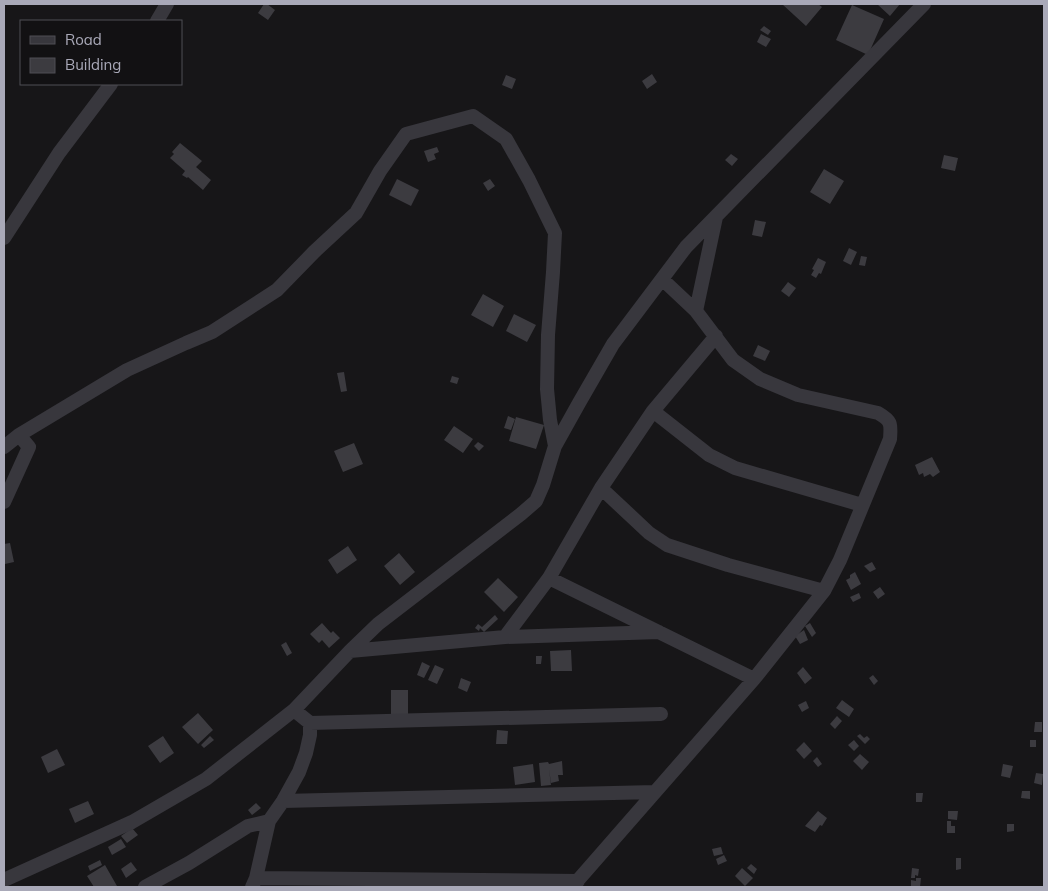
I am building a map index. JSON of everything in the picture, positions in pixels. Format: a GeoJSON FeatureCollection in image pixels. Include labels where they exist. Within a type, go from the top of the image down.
{"type":"FeatureCollection","features":[{"type":"Feature","properties":{"kind":"street"},"geometry":{"type":"LineString","coordinates":[[158,20],[167,4]]}},
{"type":"Feature","properties":{"kind":"street"},"geometry":{"type":"LineString","coordinates":[[4,880],[132,822],[206,779],[294,710],[378,624],[536,501],[555,446],[613,344],[686,247],[924,4]]}},
{"type":"Feature","properties":{"kind":"street"},"geometry":{"type":"LineString","coordinates":[[4,238],[59,153],[110,85]]}},
{"type":"Feature","properties":{"kind":"street"},"geometry":{"type":"LineString","coordinates":[[4,447],[19,435],[127,370],[212,332],[277,290],[356,213],[380,171],[406,134],[473,116],[506,139],[529,180],[554,233],[547,389],[555,446]]}},
{"type":"Feature","properties":{"kind":"street"},"geometry":{"type":"LineString","coordinates":[[696,311],[716,217]]}},
{"type":"Feature","properties":{"kind":"street"},"geometry":{"type":"LineString","coordinates":[[310,723],[310,735],[306,753],[299,772],[269,822],[254,882],[574,884],[754,679],[824,591],[840,560],[890,439],[891,425],[887,418],[878,413],[798,395],[760,379],[733,360],[696,311],[662,279]]}},
{"type":"Feature","properties":{"kind":"street"},"geometry":{"type":"LineString","coordinates":[[505,637],[550,578],[601,488],[653,411],[716,336]]}},
{"type":"Feature","properties":{"kind":"street"},"geometry":{"type":"LineString","coordinates":[[653,411],[709,455],[735,468],[862,505]]}},
{"type":"Feature","properties":{"kind":"street"},"geometry":{"type":"LineString","coordinates":[[4,502],[29,446],[19,435]]}},
{"type":"Feature","properties":{"kind":"street"},"geometry":{"type":"LineString","coordinates":[[601,488],[649,533],[668,545],[728,565],[824,591]]}},
{"type":"Feature","properties":{"kind":"street"},"geometry":{"type":"LineString","coordinates":[[550,578],[754,679]]}},
{"type":"Feature","properties":{"kind":"street"},"geometry":{"type":"LineString","coordinates":[[350,651],[505,637],[659,632]]}},
{"type":"Feature","properties":{"kind":"street"},"geometry":{"type":"LineString","coordinates":[[294,710],[310,723],[661,714]]}},
{"type":"Feature","properties":{"kind":"street"},"geometry":{"type":"LineString","coordinates":[[283,801],[655,792]]}},
{"type":"Feature","properties":{"kind":"street"},"geometry":{"type":"LineString","coordinates":[[145,887],[248,826],[269,822]]}},
{"type":"Feature","properties":{"kind":"building"},"geometry":{"type":"Polygon","coordinates":[[[264,4],[275,10],[268,20],[258,13],[264,4]]]}},
{"type":"Feature","properties":{"kind":"building"},"geometry":{"type":"Polygon","coordinates":[[[782,4],[818,4],[822,7],[806,26],[782,4]]]}},
{"type":"Feature","properties":{"kind":"building"},"geometry":{"type":"Polygon","coordinates":[[[877,4],[900,4],[890,16],[877,4]]]}},
{"type":"Feature","properties":{"kind":"building"},"geometry":{"type":"Polygon","coordinates":[[[852,5],[884,19],[868,55],[836,40],[852,5]]]}},
{"type":"Feature","properties":{"kind":"building"},"geometry":{"type":"Polygon","coordinates":[[[764,26],[771,31],[768,35],[760,30],[764,26]]]}},
{"type":"Feature","properties":{"kind":"building"},"geometry":{"type":"Polygon","coordinates":[[[761,34],[771,39],[766,47],[757,42],[761,34]]]}},
{"type":"Feature","properties":{"kind":"building"},"geometry":{"type":"Polygon","coordinates":[[[652,74],[657,82],[647,89],[642,81],[652,74]]]}},
{"type":"Feature","properties":{"kind":"building"},"geometry":{"type":"Polygon","coordinates":[[[506,75],[516,79],[512,89],[502,85],[506,75]]]}},
{"type":"Feature","properties":{"kind":"building"},"geometry":{"type":"Polygon","coordinates":[[[180,143],[202,161],[196,167],[211,180],[203,190],[188,177],[182,175],[185,171],[170,158],[174,154],[172,152],[180,143]]]}},
{"type":"Feature","properties":{"kind":"building"},"geometry":{"type":"Polygon","coordinates":[[[437,147],[439,152],[434,154],[436,159],[428,162],[424,151],[437,147]]]}},
{"type":"Feature","properties":{"kind":"building"},"geometry":{"type":"Polygon","coordinates":[[[731,154],[738,159],[732,166],[725,160],[731,154]]]}},
{"type":"Feature","properties":{"kind":"building"},"geometry":{"type":"Polygon","coordinates":[[[944,155],[958,158],[955,171],[941,168],[944,155]]]}},
{"type":"Feature","properties":{"kind":"building"},"geometry":{"type":"Polygon","coordinates":[[[824,169],[844,181],[830,204],[810,192],[824,169]]]}},
{"type":"Feature","properties":{"kind":"building"},"geometry":{"type":"Polygon","coordinates":[[[397,179],[419,190],[411,206],[389,195],[397,179]]]}},
{"type":"Feature","properties":{"kind":"building"},"geometry":{"type":"Polygon","coordinates":[[[490,179],[495,186],[488,191],[483,183],[490,179]]]}},
{"type":"Feature","properties":{"kind":"building"},"geometry":{"type":"Polygon","coordinates":[[[755,220],[766,222],[762,237],[752,235],[755,220]]]}},
{"type":"Feature","properties":{"kind":"building"},"geometry":{"type":"Polygon","coordinates":[[[849,248],[857,252],[851,265],[843,261],[849,248]]]}},
{"type":"Feature","properties":{"kind":"building"},"geometry":{"type":"Polygon","coordinates":[[[861,256],[867,257],[865,266],[859,265],[861,256]]]}},
{"type":"Feature","properties":{"kind":"building"},"geometry":{"type":"Polygon","coordinates":[[[818,258],[826,262],[821,274],[819,273],[816,278],[811,275],[818,258]]]}},
{"type":"Feature","properties":{"kind":"building"},"geometry":{"type":"Polygon","coordinates":[[[788,282],[796,288],[789,297],[781,291],[788,282]]]}},
{"type":"Feature","properties":{"kind":"building"},"geometry":{"type":"Polygon","coordinates":[[[483,294],[504,306],[493,327],[471,315],[483,294]]]}},
{"type":"Feature","properties":{"kind":"building"},"geometry":{"type":"Polygon","coordinates":[[[514,314],[536,325],[527,342],[506,331],[514,314]]]}},
{"type":"Feature","properties":{"kind":"building"},"geometry":{"type":"Polygon","coordinates":[[[758,345],[770,351],[765,361],[753,356],[758,345]]]}},
{"type":"Feature","properties":{"kind":"building"},"geometry":{"type":"Polygon","coordinates":[[[344,372],[347,391],[341,392],[337,373],[344,372]]]}},
{"type":"Feature","properties":{"kind":"building"},"geometry":{"type":"Polygon","coordinates":[[[452,376],[459,378],[457,384],[450,382],[452,376]]]}},
{"type":"Feature","properties":{"kind":"building"},"geometry":{"type":"Polygon","coordinates":[[[508,416],[515,419],[511,430],[504,428],[508,416]]]}},
{"type":"Feature","properties":{"kind":"building"},"geometry":{"type":"Polygon","coordinates":[[[516,417],[544,425],[536,449],[509,441],[516,417]]]}},
{"type":"Feature","properties":{"kind":"building"},"geometry":{"type":"Polygon","coordinates":[[[454,426],[473,439],[463,453],[444,440],[454,426]]]}},
{"type":"Feature","properties":{"kind":"building"},"geometry":{"type":"Polygon","coordinates":[[[478,442],[484,446],[479,451],[474,446],[478,442]]]}},
{"type":"Feature","properties":{"kind":"building"},"geometry":{"type":"Polygon","coordinates":[[[354,443],[363,464],[343,472],[334,451],[354,443]]]}},
{"type":"Feature","properties":{"kind":"building"},"geometry":{"type":"Polygon","coordinates":[[[932,457],[940,472],[933,477],[930,474],[924,477],[923,473],[919,475],[915,465],[932,457]]]}},
{"type":"Feature","properties":{"kind":"building"},"geometry":{"type":"Polygon","coordinates":[[[10,543],[14,562],[5,564],[4,544],[10,543]]]}},
{"type":"Feature","properties":{"kind":"building"},"geometry":{"type":"Polygon","coordinates":[[[348,546],[357,560],[337,574],[328,560],[348,546]]]}},
{"type":"Feature","properties":{"kind":"building"},"geometry":{"type":"Polygon","coordinates":[[[399,553],[415,572],[400,585],[384,566],[399,553]]]}},
{"type":"Feature","properties":{"kind":"building"},"geometry":{"type":"Polygon","coordinates":[[[872,562],[876,569],[870,572],[864,566],[872,562]]]}},
{"type":"Feature","properties":{"kind":"building"},"geometry":{"type":"Polygon","coordinates":[[[855,572],[861,584],[851,590],[846,580],[855,572]]]}},
{"type":"Feature","properties":{"kind":"building"},"geometry":{"type":"Polygon","coordinates":[[[498,578],[518,597],[504,612],[484,592],[498,578]]]}},
{"type":"Feature","properties":{"kind":"building"},"geometry":{"type":"Polygon","coordinates":[[[880,587],[885,594],[878,599],[873,592],[880,587]]]}},
{"type":"Feature","properties":{"kind":"building"},"geometry":{"type":"Polygon","coordinates":[[[859,593],[861,598],[853,602],[850,597],[859,593]]]}},
{"type":"Feature","properties":{"kind":"building"},"geometry":{"type":"Polygon","coordinates":[[[495,615],[498,619],[484,632],[480,628],[479,631],[475,628],[478,624],[482,627],[495,615]]]}},
{"type":"Feature","properties":{"kind":"building"},"geometry":{"type":"Polygon","coordinates":[[[322,623],[331,633],[333,631],[340,638],[329,648],[322,640],[319,643],[310,634],[322,623]]]}},
{"type":"Feature","properties":{"kind":"building"},"geometry":{"type":"Polygon","coordinates":[[[810,623],[816,633],[812,637],[805,626],[810,623]]]}},
{"type":"Feature","properties":{"kind":"building"},"geometry":{"type":"Polygon","coordinates":[[[804,630],[808,640],[800,644],[795,636],[804,630]]]}},
{"type":"Feature","properties":{"kind":"building"},"geometry":{"type":"Polygon","coordinates":[[[286,642],[292,653],[287,656],[281,645],[286,642]]]}},
{"type":"Feature","properties":{"kind":"building"},"geometry":{"type":"Polygon","coordinates":[[[571,650],[572,671],[551,671],[550,651],[571,650]]]}},
{"type":"Feature","properties":{"kind":"building"},"geometry":{"type":"Polygon","coordinates":[[[536,656],[542,656],[541,664],[536,664],[536,656]]]}},
{"type":"Feature","properties":{"kind":"building"},"geometry":{"type":"Polygon","coordinates":[[[422,662],[430,666],[424,678],[417,675],[422,662]]]}},
{"type":"Feature","properties":{"kind":"building"},"geometry":{"type":"Polygon","coordinates":[[[435,665],[444,669],[437,684],[428,680],[435,665]]]}},
{"type":"Feature","properties":{"kind":"building"},"geometry":{"type":"Polygon","coordinates":[[[803,667],[812,678],[805,684],[797,673],[803,667]]]}},
{"type":"Feature","properties":{"kind":"building"},"geometry":{"type":"Polygon","coordinates":[[[873,675],[878,681],[874,685],[869,678],[873,675]]]}},
{"type":"Feature","properties":{"kind":"building"},"geometry":{"type":"Polygon","coordinates":[[[461,678],[471,682],[467,692],[458,688],[461,678]]]}},
{"type":"Feature","properties":{"kind":"building"},"geometry":{"type":"Polygon","coordinates":[[[391,690],[408,690],[408,714],[391,714],[391,690]]]}},
{"type":"Feature","properties":{"kind":"building"},"geometry":{"type":"Polygon","coordinates":[[[842,700],[854,709],[849,717],[836,708],[842,700]]]}},
{"type":"Feature","properties":{"kind":"building"},"geometry":{"type":"Polygon","coordinates":[[[806,701],[809,708],[802,712],[798,705],[806,701]]]}},
{"type":"Feature","properties":{"kind":"building"},"geometry":{"type":"Polygon","coordinates":[[[198,713],[213,730],[198,744],[182,727],[198,713]]]}},
{"type":"Feature","properties":{"kind":"building"},"geometry":{"type":"Polygon","coordinates":[[[837,716],[842,721],[835,729],[830,724],[837,716]]]}},
{"type":"Feature","properties":{"kind":"building"},"geometry":{"type":"Polygon","coordinates":[[[1035,722],[1042,722],[1042,732],[1034,732],[1035,722]]]}},
{"type":"Feature","properties":{"kind":"building"},"geometry":{"type":"Polygon","coordinates":[[[497,730],[508,731],[507,744],[496,744],[497,730]]]}},
{"type":"Feature","properties":{"kind":"building"},"geometry":{"type":"Polygon","coordinates":[[[860,734],[864,738],[867,736],[870,739],[865,744],[857,736],[860,734]]]}},
{"type":"Feature","properties":{"kind":"building"},"geometry":{"type":"Polygon","coordinates":[[[163,736],[174,753],[160,763],[148,746],[163,736]]]}},
{"type":"Feature","properties":{"kind":"building"},"geometry":{"type":"Polygon","coordinates":[[[210,736],[214,740],[204,748],[201,745],[210,736]]]}},
{"type":"Feature","properties":{"kind":"building"},"geometry":{"type":"Polygon","coordinates":[[[854,740],[859,746],[854,751],[848,745],[854,740]]]}},
{"type":"Feature","properties":{"kind":"building"},"geometry":{"type":"Polygon","coordinates":[[[1030,740],[1036,740],[1036,747],[1030,747],[1030,740]]]}},
{"type":"Feature","properties":{"kind":"building"},"geometry":{"type":"Polygon","coordinates":[[[804,742],[812,751],[804,759],[796,750],[804,742]]]}},
{"type":"Feature","properties":{"kind":"building"},"geometry":{"type":"Polygon","coordinates":[[[57,749],[65,765],[48,773],[41,757],[57,749]]]}},
{"type":"Feature","properties":{"kind":"building"},"geometry":{"type":"Polygon","coordinates":[[[860,754],[869,762],[862,770],[853,761],[860,754]]]}},
{"type":"Feature","properties":{"kind":"building"},"geometry":{"type":"Polygon","coordinates":[[[817,757],[822,764],[818,767],[813,761],[817,757]]]}},
{"type":"Feature","properties":{"kind":"building"},"geometry":{"type":"Polygon","coordinates":[[[562,761],[563,775],[558,775],[559,781],[551,783],[549,769],[551,785],[541,786],[539,763],[548,762],[549,764],[562,761]]]}},
{"type":"Feature","properties":{"kind":"building"},"geometry":{"type":"Polygon","coordinates":[[[533,764],[535,782],[515,785],[513,767],[533,764]]]}},
{"type":"Feature","properties":{"kind":"building"},"geometry":{"type":"Polygon","coordinates":[[[1003,764],[1013,766],[1010,778],[1001,776],[1003,764]]]}},
{"type":"Feature","properties":{"kind":"building"},"geometry":{"type":"Polygon","coordinates":[[[1036,773],[1043,774],[1042,785],[1034,783],[1036,773]]]}},
{"type":"Feature","properties":{"kind":"building"},"geometry":{"type":"Polygon","coordinates":[[[1022,791],[1030,791],[1030,799],[1021,798],[1022,791]]]}},
{"type":"Feature","properties":{"kind":"building"},"geometry":{"type":"Polygon","coordinates":[[[916,793],[923,793],[922,802],[916,802],[916,793]]]}},
{"type":"Feature","properties":{"kind":"building"},"geometry":{"type":"Polygon","coordinates":[[[88,801],[94,814],[75,823],[69,809],[88,801]]]}},
{"type":"Feature","properties":{"kind":"building"},"geometry":{"type":"Polygon","coordinates":[[[256,803],[261,808],[252,815],[248,810],[256,803]]]}},
{"type":"Feature","properties":{"kind":"building"},"geometry":{"type":"Polygon","coordinates":[[[818,811],[827,818],[815,832],[805,826],[818,811]]]}},
{"type":"Feature","properties":{"kind":"building"},"geometry":{"type":"Polygon","coordinates":[[[948,811],[958,811],[957,820],[948,819],[948,811]]]}},
{"type":"Feature","properties":{"kind":"building"},"geometry":{"type":"Polygon","coordinates":[[[947,821],[951,821],[951,826],[955,826],[955,833],[947,833],[947,821]]]}},
{"type":"Feature","properties":{"kind":"building"},"geometry":{"type":"Polygon","coordinates":[[[1007,824],[1014,824],[1014,831],[1007,832],[1007,824]]]}},
{"type":"Feature","properties":{"kind":"building"},"geometry":{"type":"Polygon","coordinates":[[[132,828],[138,835],[127,843],[121,836],[132,828]]]}},
{"type":"Feature","properties":{"kind":"building"},"geometry":{"type":"Polygon","coordinates":[[[121,839],[126,847],[112,855],[108,847],[121,839]]]}},
{"type":"Feature","properties":{"kind":"building"},"geometry":{"type":"Polygon","coordinates":[[[721,847],[723,854],[714,856],[712,849],[721,847]]]}},
{"type":"Feature","properties":{"kind":"building"},"geometry":{"type":"Polygon","coordinates":[[[724,855],[727,861],[718,865],[716,859],[724,855]]]}},
{"type":"Feature","properties":{"kind":"building"},"geometry":{"type":"Polygon","coordinates":[[[956,858],[961,858],[961,869],[956,870],[956,858]]]}},
{"type":"Feature","properties":{"kind":"building"},"geometry":{"type":"Polygon","coordinates":[[[100,860],[102,865],[90,871],[88,866],[100,860]]]}},
{"type":"Feature","properties":{"kind":"building"},"geometry":{"type":"Polygon","coordinates":[[[131,862],[137,870],[126,878],[121,869],[131,862]]]}},
{"type":"Feature","properties":{"kind":"building"},"geometry":{"type":"Polygon","coordinates":[[[751,864],[757,869],[754,874],[747,868],[751,864]]]}},
{"type":"Feature","properties":{"kind":"building"},"geometry":{"type":"Polygon","coordinates":[[[105,865],[117,886],[94,887],[87,876],[105,865]]]}},
{"type":"Feature","properties":{"kind":"building"},"geometry":{"type":"Polygon","coordinates":[[[742,868],[753,878],[745,886],[735,876],[742,868]]]}},
{"type":"Feature","properties":{"kind":"building"},"geometry":{"type":"Polygon","coordinates":[[[912,868],[919,869],[918,876],[915,875],[915,878],[911,878],[912,868]]]}},
{"type":"Feature","properties":{"kind":"building"},"geometry":{"type":"Polygon","coordinates":[[[916,878],[921,878],[920,887],[911,887],[911,880],[916,881],[916,878]]]}}]}
